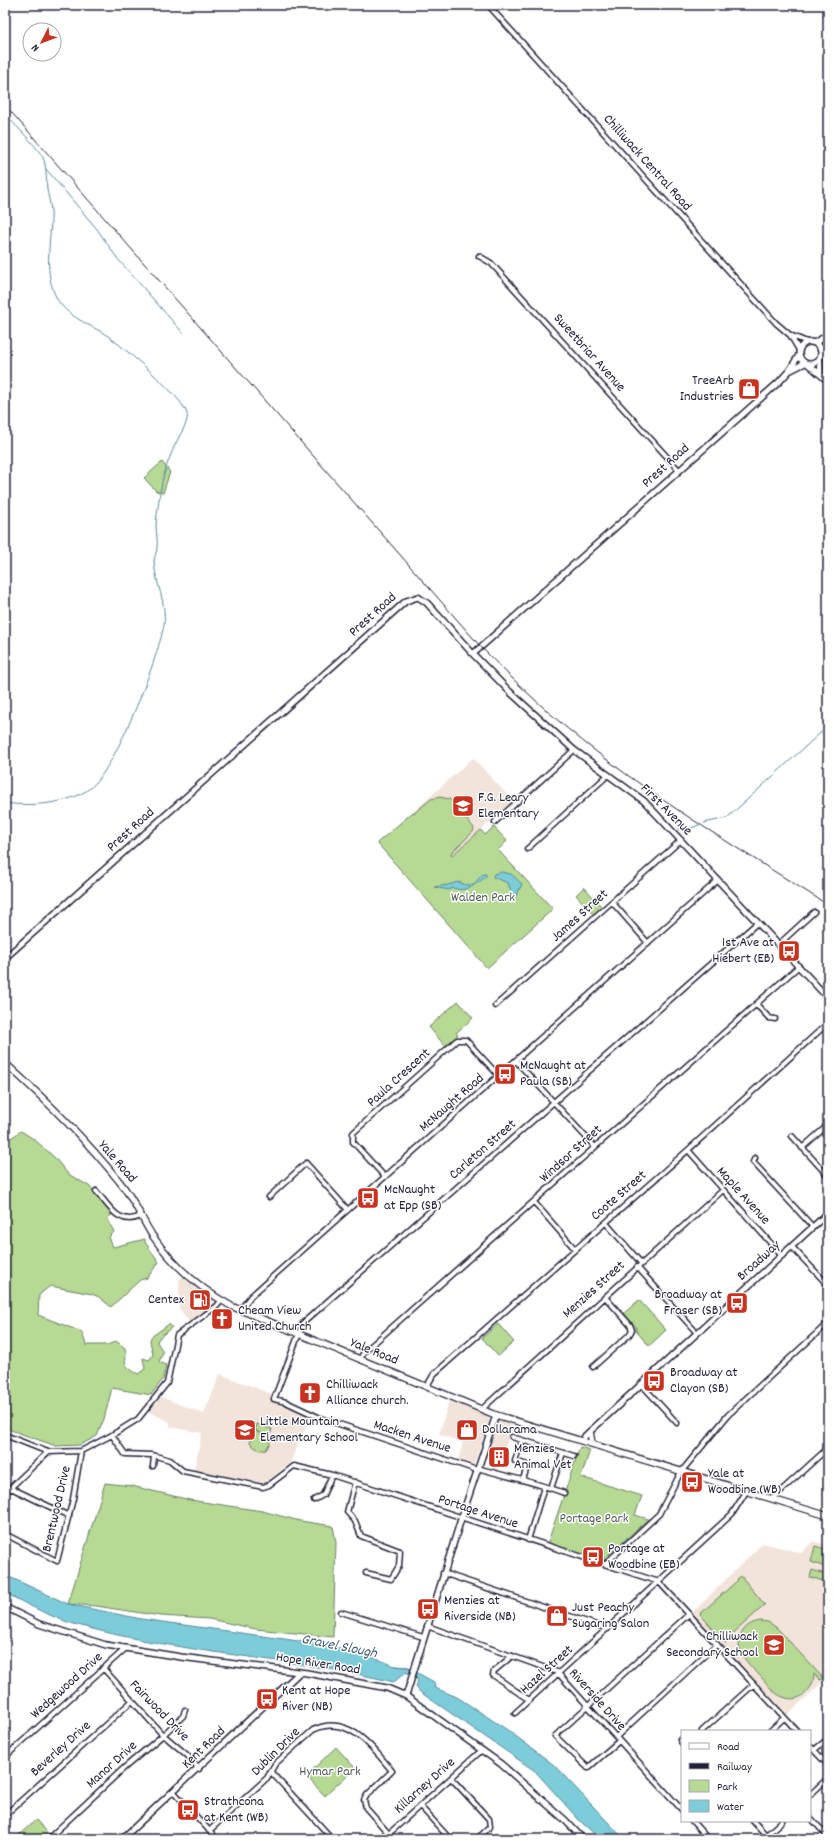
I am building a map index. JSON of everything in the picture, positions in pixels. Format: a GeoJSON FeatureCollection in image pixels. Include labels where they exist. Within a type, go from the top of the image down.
{"type":"FeatureCollection","features":[{"type":"Feature","properties":{"kind":"main road","name":"Yale Road"},"geometry":{"type":"LineString","coordinates":[[5,1063],[49,1105],[119,1181],[157,1242],[171,1258],[202,1287],[222,1301],[240,1310],[496,1415],[828,1516]]}},
{"type":"Feature","properties":{"kind":"main road"},"geometry":{"type":"LineString","coordinates":[[590,1432],[592,1443]]}},
{"type":"Feature","properties":{"kind":"street","name":"Chilliwack Central Road"},"geometry":{"type":"LineString","coordinates":[[488,5],[764,311],[790,335],[799,352]]}},
{"type":"Feature","properties":{"kind":"street","name":"Sweetbriar Avenue"},"geometry":{"type":"LineString","coordinates":[[479,256],[491,263],[679,470]]}},
{"type":"Feature","properties":{"kind":"street","name":"Chilliwack Central Road"},"geometry":{"type":"LineString","coordinates":[[790,335],[807,342]]}},
{"type":"Feature","properties":{"kind":"street"},"geometry":{"type":"LineString","coordinates":[[828,335],[814,343],[807,342],[799,352],[807,363],[821,374],[828,382]]}},
{"type":"Feature","properties":{"kind":"street"},"geometry":{"type":"LineString","coordinates":[[821,374],[821,351],[828,341]]}},
{"type":"Feature","properties":{"kind":"street"},"geometry":{"type":"LineString","coordinates":[[814,343],[821,351]]}},
{"type":"Feature","properties":{"kind":"street","name":"Prest Road"},"geometry":{"type":"LineString","coordinates":[[789,371],[799,352]]}},
{"type":"Feature","properties":{"kind":"street"},"geometry":{"type":"LineString","coordinates":[[807,363],[815,363],[820,358]]}},
{"type":"Feature","properties":{"kind":"street","name":"Prest Road"},"geometry":{"type":"LineString","coordinates":[[5,958],[410,599],[418,597],[422,598],[473,654],[789,371],[807,363]]}},
{"type":"Feature","properties":{"kind":"street","name":"First Avenue"},"geometry":{"type":"LineString","coordinates":[[473,654],[510,692],[574,750],[644,801],[717,881],[828,998]]}},
{"type":"Feature","properties":{"kind":"street"},"geometry":{"type":"LineString","coordinates":[[495,822],[574,750]]}},
{"type":"Feature","properties":{"kind":"street"},"geometry":{"type":"LineString","coordinates":[[527,849],[608,775]]}},
{"type":"Feature","properties":{"kind":"street","name":"James Street"},"geometry":{"type":"LineString","coordinates":[[495,1006],[680,841]]}},
{"type":"Feature","properties":{"kind":"street","name":"McNaught Road"},"geometry":{"type":"LineString","coordinates":[[240,1310],[246,1301],[717,881]]}},
{"type":"Feature","properties":{"kind":"street"},"geometry":{"type":"LineString","coordinates":[[612,902],[648,942]]}},
{"type":"Feature","properties":{"kind":"street"},"geometry":{"type":"LineString","coordinates":[[778,944],[814,912]]}},
{"type":"Feature","properties":{"kind":"street","name":"Carleton Street"},"geometry":{"type":"LineString","coordinates":[[318,1417],[292,1404],[274,1399],[303,1323],[757,923]]}},
{"type":"Feature","properties":{"kind":"street","name":"Windsor Street"},"geometry":{"type":"LineString","coordinates":[[360,1359],[364,1352],[798,967]]}},
{"type":"Feature","properties":{"kind":"street"},"geometry":{"type":"LineString","coordinates":[[756,1004],[769,1018],[775,1018]]}},
{"type":"Feature","properties":{"kind":"street","name":"Coote Street"},"geometry":{"type":"LineString","coordinates":[[427,1386],[434,1374],[688,1150],[828,1023]]}},
{"type":"Feature","properties":{"kind":"street","name":"Paula Crescent"},"geometry":{"type":"LineString","coordinates":[[385,1177],[353,1142],[353,1133],[457,1040],[466,1040],[498,1076]]}},
{"type":"Feature","properties":{"kind":"street"},"geometry":{"type":"LineString","coordinates":[[516,1061],[595,1147]]}},
{"type":"Feature","properties":{"kind":"street"},"geometry":{"type":"LineString","coordinates":[[802,1148],[828,1125]]}},
{"type":"Feature","properties":{"kind":"street"},"geometry":{"type":"LineString","coordinates":[[792,1136],[828,1176]]}},
{"type":"Feature","properties":{"kind":"street","name":"Maple Avenue"},"geometry":{"type":"LineString","coordinates":[[688,1150],[782,1256]]}},
{"type":"Feature","properties":{"kind":"street"},"geometry":{"type":"LineString","coordinates":[[755,1158],[753,1162],[813,1227]]}},
{"type":"Feature","properties":{"kind":"street"},"geometry":{"type":"LineString","coordinates":[[269,1197],[306,1163],[348,1210]]}},
{"type":"Feature","properties":{"kind":"street","name":"Menzies Street"},"geometry":{"type":"LineString","coordinates":[[482,1409],[722,1190]]}},
{"type":"Feature","properties":{"kind":"street"},"geometry":{"type":"LineString","coordinates":[[96,1191],[114,1214],[126,1220],[141,1216]]}},
{"type":"Feature","properties":{"kind":"street"},"geometry":{"type":"LineString","coordinates":[[534,1202],[575,1249]]}},
{"type":"Feature","properties":{"kind":"street","name":"Broadway"},"geometry":{"type":"LineString","coordinates":[[583,1441],[590,1432],[641,1384],[828,1213]]}},
{"type":"Feature","properties":{"kind":"street"},"geometry":{"type":"LineString","coordinates":[[606,1223],[641,1263]]}},
{"type":"Feature","properties":{"kind":"street"},"geometry":{"type":"LineString","coordinates":[[792,1247],[828,1285]]}},
{"type":"Feature","properties":{"kind":"street"},"geometry":{"type":"LineString","coordinates":[[637,1267],[697,1333]]}},
{"type":"Feature","properties":{"kind":"street"},"geometry":{"type":"LineString","coordinates":[[593,1367],[629,1335],[632,1330],[630,1325],[605,1297]]}},
{"type":"Feature","properties":{"kind":"street"},"geometry":{"type":"LineString","coordinates":[[5,1435],[48,1452],[81,1451],[112,1435],[138,1419],[167,1383],[177,1335],[222,1301]]}},
{"type":"Feature","properties":{"kind":"street"},"geometry":{"type":"LineString","coordinates":[[605,1564],[659,1514],[681,1472],[728,1415],[828,1323]]}},
{"type":"Feature","properties":{"kind":"street"},"geometry":{"type":"LineString","coordinates":[[641,1384],[677,1423]]}},
{"type":"Feature","properties":{"kind":"street"},"geometry":{"type":"LineString","coordinates":[[406,1693],[443,1573],[496,1415]]}},
{"type":"Feature","properties":{"kind":"street","name":"Macken Avenue"},"geometry":{"type":"LineString","coordinates":[[318,1417],[478,1469],[515,1479],[523,1479],[564,1494]]}},
{"type":"Feature","properties":{"kind":"street","name":"Portage Avenue"},"geometry":{"type":"LineString","coordinates":[[112,1435],[125,1454],[154,1456],[170,1460],[183,1471],[263,1487],[269,1485],[294,1466],[332,1475],[461,1519],[659,1582],[795,1730]]}},
{"type":"Feature","properties":{"kind":"street"},"geometry":{"type":"LineString","coordinates":[[512,1437],[574,1456]]}},
{"type":"Feature","properties":{"kind":"street"},"geometry":{"type":"LineString","coordinates":[[522,1440],[516,1461],[528,1464],[523,1479]]}},
{"type":"Feature","properties":{"kind":"street"},"geometry":{"type":"LineString","coordinates":[[772,1499],[828,1448]]}},
{"type":"Feature","properties":{"kind":"street","name":"Brentwood Drive"},"geometry":{"type":"LineString","coordinates":[[5,1534],[57,1561],[69,1516],[81,1451]]}},
{"type":"Feature","properties":{"kind":"street"},"geometry":{"type":"LineString","coordinates":[[5,1493],[48,1452]]}},
{"type":"Feature","properties":{"kind":"street"},"geometry":{"type":"LineString","coordinates":[[551,1488],[563,1453]]}},
{"type":"Feature","properties":{"kind":"street"},"geometry":{"type":"LineString","coordinates":[[153,1466],[154,1456]]}},
{"type":"Feature","properties":{"kind":"street"},"geometry":{"type":"LineString","coordinates":[[314,1500],[323,1495],[332,1475]]}},
{"type":"Feature","properties":{"kind":"street"},"geometry":{"type":"LineString","coordinates":[[355,1482],[348,1512],[355,1521],[361,1536],[400,1551],[399,1566],[391,1580],[366,1573]]}},
{"type":"Feature","properties":{"kind":"street"},"geometry":{"type":"LineString","coordinates":[[528,1540],[544,1486]]}},
{"type":"Feature","properties":{"kind":"street"},"geometry":{"type":"LineString","coordinates":[[11,1488],[69,1516]]}},
{"type":"Feature","properties":{"kind":"street","name":"Hazel Street"},"geometry":{"type":"LineString","coordinates":[[515,1713],[732,1514],[746,1492]]}},
{"type":"Feature","properties":{"kind":"street"},"geometry":{"type":"LineString","coordinates":[[443,1573],[608,1629]]}},
{"type":"Feature","properties":{"kind":"street","name":"Hope River Road"},"geometry":{"type":"LineString","coordinates":[[5,1607],[39,1624],[86,1639],[125,1648],[300,1672],[387,1688],[406,1693],[525,1784],[583,1839]]}},
{"type":"Feature","properties":{"kind":"street"},"geometry":{"type":"LineString","coordinates":[[341,1612],[423,1637]]}},
{"type":"Feature","properties":{"kind":"street"},"geometry":{"type":"LineString","coordinates":[[689,1614],[555,1736],[588,1768],[717,1644]]}},
{"type":"Feature","properties":{"kind":"street","name":"Riverside Drive"},"geometry":{"type":"LineString","coordinates":[[427,1626],[559,1673],[681,1809]]}},
{"type":"Feature","properties":{"kind":"street","name":"Wedgewood Drive"},"geometry":{"type":"LineString","coordinates":[[5,1757],[125,1648]]}},
{"type":"Feature","properties":{"kind":"street"},"geometry":{"type":"LineString","coordinates":[[512,1656],[494,1671],[493,1675],[529,1700]]}},
{"type":"Feature","properties":{"kind":"street","name":"Fairwood Drive"},"geometry":{"type":"LineString","coordinates":[[103,1668],[163,1735],[187,1755],[199,1768]]}},
{"type":"Feature","properties":{"kind":"street","name":"Kent Road"},"geometry":{"type":"LineString","coordinates":[[122,1839],[174,1792],[300,1672]]}},
{"type":"Feature","properties":{"kind":"street"},"geometry":{"type":"LineString","coordinates":[[703,1730],[754,1684]]}},
{"type":"Feature","properties":{"kind":"street","name":"Beverley Drive"},"geometry":{"type":"LineString","coordinates":[[5,1815],[132,1700]]}},
{"type":"Feature","properties":{"kind":"street","name":"Manor Drive"},"geometry":{"type":"LineString","coordinates":[[53,1837],[183,1716],[184,1710]]}},
{"type":"Feature","properties":{"kind":"street"},"geometry":{"type":"LineString","coordinates":[[771,1730],[784,1718]]}},
{"type":"Feature","properties":{"kind":"street","name":"Dublin Drive"},"geometry":{"type":"LineString","coordinates":[[209,1830],[267,1778],[270,1771],[314,1730],[320,1727],[337,1724],[351,1729],[366,1742],[392,1771],[367,1795],[364,1800],[366,1808],[389,1834]]}},
{"type":"Feature","properties":{"kind":"street"},"geometry":{"type":"LineString","coordinates":[[814,1750],[828,1739]]}},
{"type":"Feature","properties":{"kind":"street"},"geometry":{"type":"LineString","coordinates":[[811,1747],[828,1765]]}},
{"type":"Feature","properties":{"kind":"street","name":"Killarney Drive"},"geometry":{"type":"LineString","coordinates":[[384,1839],[482,1750]]}},
{"type":"Feature","properties":{"kind":"street"},"geometry":{"type":"LineString","coordinates":[[270,1771],[328,1834],[322,1839]]}},
{"type":"Feature","properties":{"kind":"street"},"geometry":{"type":"LineString","coordinates":[[451,1778],[489,1819],[490,1827],[477,1839]]}},
{"type":"Feature","properties":{"kind":"street"},"geometry":{"type":"LineString","coordinates":[[811,1794],[828,1778]]}},
{"type":"Feature","properties":{"kind":"street"},"geometry":{"type":"LineString","coordinates":[[174,1792],[216,1839]]}},
{"type":"Feature","properties":{"kind":"street"},"geometry":{"type":"LineString","coordinates":[[420,1806],[450,1839]]}},
{"type":"Feature","properties":{"kind":"street"},"geometry":{"type":"LineString","coordinates":[[811,1818],[828,1837]]}},
{"type":"Feature","properties":{"kind":"street"},"geometry":{"type":"LineString","coordinates":[[693,1822],[708,1839]]}},
{"type":"Feature","properties":{"kind":"street"},"geometry":{"type":"LineString","coordinates":[[754,1822],[766,1835]]}},
{"type":"Feature","properties":{"kind":"street"},"geometry":{"type":"LineString","coordinates":[[762,1839],[781,1822]]}},
{"type":"Feature","properties":{"kind":"shaded area","name":"F.G. Leary Elementary"},"geometry":{"type":"Polygon","coordinates":[[[473,758],[513,801],[453,855],[413,812],[473,758]]]}},
{"type":"Feature","properties":{"kind":"shaded area"},"geometry":{"type":"Polygon","coordinates":[[[184,1275],[215,1300],[213,1306],[189,1322],[179,1308],[179,1280],[184,1275]]]}},
{"type":"Feature","properties":{"kind":"shaded area","name":"Little Mountain Elementary School"},"geometry":{"type":"Polygon","coordinates":[[[220,1374],[315,1411],[311,1414],[290,1463],[265,1483],[194,1470],[202,1433],[170,1427],[170,1422],[149,1412],[161,1397],[204,1414],[220,1374]]]}},
{"type":"Feature","properties":{"kind":"shaded area"},"geometry":{"type":"Polygon","coordinates":[[[449,1401],[488,1416],[489,1422],[474,1464],[458,1460],[463,1443],[439,1434],[449,1401]]]}},
{"type":"Feature","properties":{"kind":"shaded area"},"geometry":{"type":"Polygon","coordinates":[[[500,1420],[513,1424],[501,1461],[495,1461],[485,1457],[497,1422],[500,1420]]]}},
{"type":"Feature","properties":{"kind":"shaded area","name":"Chilliwack Secondary School"},"geometry":{"type":"Polygon","coordinates":[[[813,1541],[828,1546],[828,1677],[786,1716],[692,1613],[763,1543],[801,1553],[813,1541]]]}},
{"type":"Feature","properties":{"kind":"green space"},"geometry":{"type":"Polygon","coordinates":[[[162,462],[170,472],[163,493],[156,491],[144,478],[162,462]]]}},
{"type":"Feature","properties":{"kind":"green space","name":"Walden Park"},"geometry":{"type":"Polygon","coordinates":[[[440,797],[449,799],[464,810],[463,815],[474,828],[473,832],[451,853],[452,855],[481,830],[485,835],[494,827],[507,841],[498,850],[553,909],[487,968],[377,843],[413,812],[414,813],[431,799],[440,797]]]}},
{"type":"Feature","properties":{"kind":"green space"},"geometry":{"type":"Polygon","coordinates":[[[584,887],[602,907],[594,915],[576,895],[584,887]]]}},
{"type":"Feature","properties":{"kind":"green space"},"geometry":{"type":"Polygon","coordinates":[[[458,1001],[473,1018],[456,1033],[458,1035],[445,1046],[429,1027],[458,1001]]]}},
{"type":"Feature","properties":{"kind":"green space"},"geometry":{"type":"Polygon","coordinates":[[[21,1131],[35,1140],[54,1157],[68,1174],[89,1186],[102,1200],[112,1215],[109,1216],[108,1220],[114,1232],[109,1237],[113,1247],[145,1239],[145,1242],[159,1262],[147,1278],[140,1280],[111,1307],[99,1297],[92,1294],[50,1286],[39,1295],[38,1315],[82,1332],[86,1345],[108,1345],[116,1341],[125,1348],[126,1365],[138,1374],[145,1369],[143,1358],[149,1360],[153,1355],[150,1341],[151,1337],[169,1324],[172,1327],[159,1338],[157,1342],[163,1352],[159,1362],[166,1365],[163,1379],[151,1395],[112,1388],[104,1419],[97,1436],[80,1445],[56,1446],[5,1428],[5,1142],[21,1131]]]}},
{"type":"Feature","properties":{"kind":"green space"},"geometry":{"type":"Polygon","coordinates":[[[639,1300],[666,1330],[649,1346],[636,1331],[636,1327],[624,1313],[639,1300]]]}},
{"type":"Feature","properties":{"kind":"green space"},"geometry":{"type":"Polygon","coordinates":[[[498,1324],[514,1342],[498,1356],[482,1338],[498,1324]]]}},
{"type":"Feature","properties":{"kind":"green space"},"geometry":{"type":"Polygon","coordinates":[[[257,1424],[272,1429],[269,1439],[270,1443],[266,1450],[257,1449],[250,1442],[253,1430],[263,1434],[255,1430],[257,1424]]]}},
{"type":"Feature","properties":{"kind":"green space","name":"Portage Park"},"geometry":{"type":"Polygon","coordinates":[[[580,1447],[590,1450],[581,1477],[642,1496],[635,1515],[648,1519],[602,1561],[547,1545],[580,1447]]]}},
{"type":"Feature","properties":{"kind":"green space"},"geometry":{"type":"Polygon","coordinates":[[[105,1483],[132,1486],[190,1500],[262,1511],[300,1521],[333,1526],[336,1543],[333,1637],[256,1629],[209,1619],[161,1616],[96,1606],[68,1604],[105,1483]]]}},
{"type":"Feature","properties":{"kind":"green space"},"geometry":{"type":"Polygon","coordinates":[[[815,1546],[828,1550],[828,1568],[811,1562],[815,1546]]]}},
{"type":"Feature","properties":{"kind":"green space"},"geometry":{"type":"Polygon","coordinates":[[[812,1570],[825,1574],[823,1581],[810,1577],[812,1570]]]}},
{"type":"Feature","properties":{"kind":"green space"},"geometry":{"type":"Polygon","coordinates":[[[741,1576],[765,1605],[728,1638],[729,1640],[725,1643],[700,1614],[741,1576]]]}},
{"type":"Feature","properties":{"kind":"green space"},"geometry":{"type":"Polygon","coordinates":[[[761,1621],[768,1622],[777,1628],[823,1678],[820,1680],[814,1674],[808,1690],[800,1697],[789,1699],[777,1694],[748,1663],[740,1651],[740,1638],[743,1631],[750,1624],[761,1621]]]}},
{"type":"Feature","properties":{"kind":"green space","name":"Hymar Park"},"geometry":{"type":"Polygon","coordinates":[[[336,1747],[355,1768],[325,1796],[306,1776],[336,1747]]]}},
{"type":"Feature","properties":{"kind":"green space"},"geometry":{"type":"Polygon","coordinates":[[[36,1820],[48,1833],[41,1839],[14,1839],[36,1820]]]}},
{"type":"Feature","properties":{"kind":"water"},"geometry":{"type":"Polygon","coordinates":[[[501,872],[511,874],[522,884],[516,896],[513,897],[508,883],[493,877],[494,874],[501,872]]]}},
{"type":"Feature","properties":{"kind":"water"},"geometry":{"type":"Polygon","coordinates":[[[483,874],[486,874],[486,877],[467,889],[453,888],[449,890],[434,887],[458,882],[466,885],[474,884],[483,874]]]}},
{"type":"Feature","properties":{"kind":"water"},"geometry":{"type":"Polygon","coordinates":[[[5,1575],[68,1604],[141,1619],[327,1645],[375,1658],[395,1666],[407,1667],[434,1682],[435,1688],[457,1697],[509,1731],[554,1765],[624,1839],[600,1839],[579,1820],[535,1771],[420,1692],[416,1687],[418,1680],[406,1672],[394,1682],[314,1667],[194,1649],[114,1634],[56,1618],[5,1593],[5,1575]]]}},
{"type":"Feature","properties":{"kind":"waterway"},"geometry":{"type":"LineString","coordinates":[[5,114],[32,143],[42,156],[45,163],[47,190],[51,212],[49,269],[52,288],[60,304],[79,320],[108,336],[126,350],[173,394],[181,403],[187,414],[185,426],[166,466],[160,491],[156,526],[157,550],[154,561],[156,577],[164,609],[164,625],[144,687],[123,738],[99,778],[89,789],[81,794],[71,798],[48,803],[25,805],[5,803]]}},
{"type":"Feature","properties":{"kind":"waterway"},"geometry":{"type":"LineString","coordinates":[[46,169],[97,229],[117,258],[183,333]]}},
{"type":"Feature","properties":{"kind":"waterway"},"geometry":{"type":"LineString","coordinates":[[704,823],[727,818],[828,726]]}},
{"type":"Feature","properties":{"kind":"waterway"},"geometry":{"type":"LineString","coordinates":[[679,829],[691,828],[699,825]]}},
{"type":"Feature","properties":{"kind":"waterway","name":"Gravel Slough"},"geometry":{"type":"LineString","coordinates":[[394,1666],[409,1667],[412,1670]]}},
{"type":"Feature","properties":{"kind":"railway"},"geometry":{"type":"LineString","coordinates":[[5,105],[481,647],[509,675],[567,728],[625,774],[711,832],[828,905]]}},
{"type":"Feature","properties":{"kind":"place","name":"TreeArb Industries"},"geometry":{"type":"Point","coordinates":[749,389]}},
{"type":"Feature","properties":{"kind":"place","name":"F.G. Leary Elementary"},"geometry":{"type":"Point","coordinates":[463,806]}},
{"type":"Feature","properties":{"kind":"place","name":"1st Ave at Hiebert (EB)"},"geometry":{"type":"Point","coordinates":[789,951]}},
{"type":"Feature","properties":{"kind":"place","name":"McNaught at Paula (SB)"},"geometry":{"type":"Point","coordinates":[505,1074]}},
{"type":"Feature","properties":{"kind":"place","name":"McNaught at Epp (SB)"},"geometry":{"type":"Point","coordinates":[368,1198]}},
{"type":"Feature","properties":{"kind":"place","name":"Centex"},"geometry":{"type":"Point","coordinates":[200,1300]}},
{"type":"Feature","properties":{"kind":"place","name":"Broadway at Fraser (SB)"},"geometry":{"type":"Point","coordinates":[737,1303]}},
{"type":"Feature","properties":{"kind":"place","name":"Cheam View United Church"},"geometry":{"type":"Point","coordinates":[222,1319]}},
{"type":"Feature","properties":{"kind":"place","name":"Broadway at Clayon (SB)"},"geometry":{"type":"Point","coordinates":[654,1381]}},
{"type":"Feature","properties":{"kind":"place","name":"Chilliwack Alliance church."},"geometry":{"type":"Point","coordinates":[310,1393]}},
{"type":"Feature","properties":{"kind":"place","name":"Little Mountain Elementary School"},"geometry":{"type":"Point","coordinates":[245,1430]}},
{"type":"Feature","properties":{"kind":"place","name":"Dollarama"},"geometry":{"type":"Point","coordinates":[467,1430]}},
{"type":"Feature","properties":{"kind":"place","name":"Menzies Animal Vet"},"geometry":{"type":"Point","coordinates":[499,1457]}},
{"type":"Feature","properties":{"kind":"place","name":"Yale at Woodbine (WB)"},"geometry":{"type":"Point","coordinates":[692,1482]}},
{"type":"Feature","properties":{"kind":"place","name":"Portage at Woodbine (EB)"},"geometry":{"type":"Point","coordinates":[593,1557]}},
{"type":"Feature","properties":{"kind":"place","name":"Menzies at Riverside (NB)"},"geometry":{"type":"Point","coordinates":[428,1609]}},
{"type":"Feature","properties":{"kind":"place","name":"Just Peachy Sugaring Salon"},"geometry":{"type":"Point","coordinates":[557,1616]}},
{"type":"Feature","properties":{"kind":"place","name":"Chilliwack Secondary School"},"geometry":{"type":"Point","coordinates":[774,1645]}},
{"type":"Feature","properties":{"kind":"place","name":"Kent at Hope River (NB)"},"geometry":{"type":"Point","coordinates":[267,1699]}},
{"type":"Feature","properties":{"kind":"place","name":"Strathcona at Kent (WB)"},"geometry":{"type":"Point","coordinates":[188,1810]}}]}
